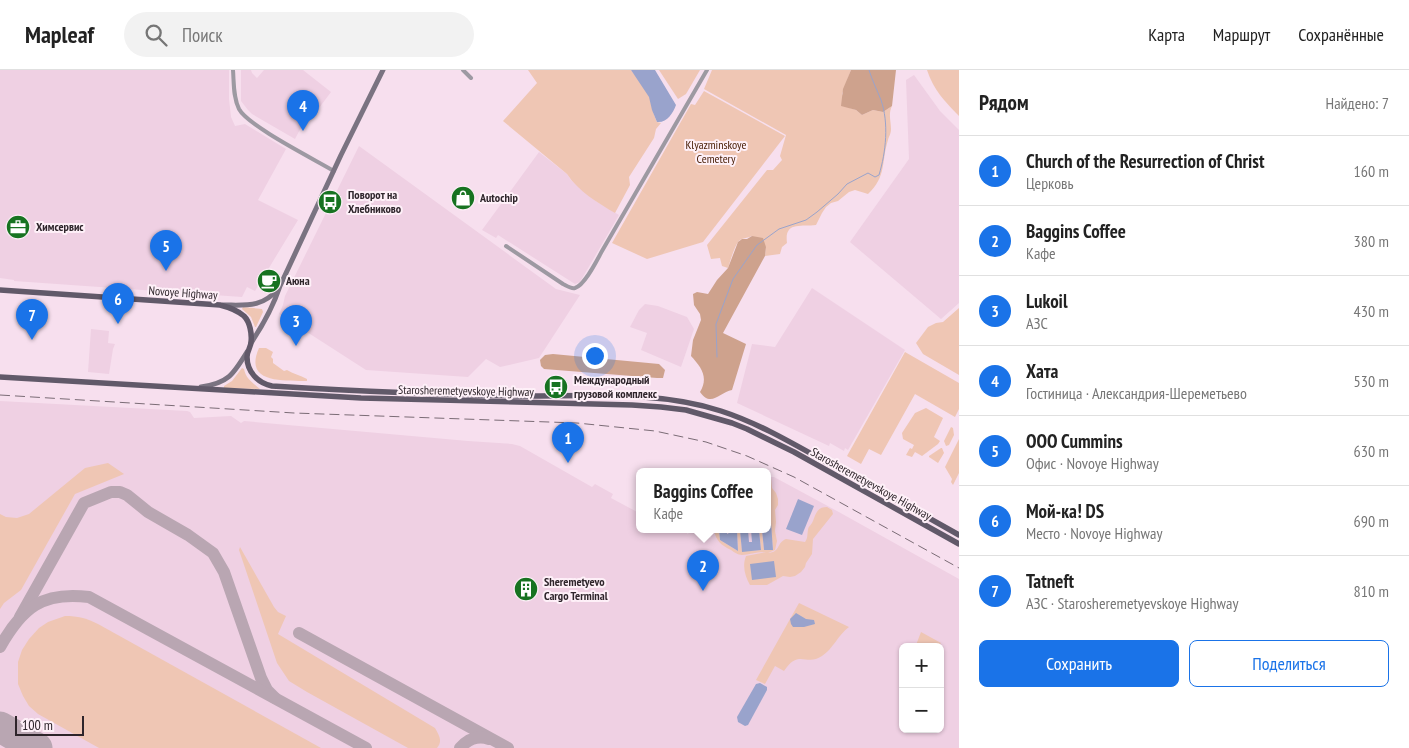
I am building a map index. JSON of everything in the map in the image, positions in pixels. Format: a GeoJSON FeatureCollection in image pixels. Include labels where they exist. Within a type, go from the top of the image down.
{"type":"FeatureCollection","features":[{"type":"Feature","properties":{"kind":"main road"},"geometry":{"type":"LineString","coordinates":[[190,389],[214,385],[227,379],[238,367],[276,300],[280,286],[383,70]]}},
{"type":"Feature","properties":{"kind":"main road"},"geometry":{"type":"LineString","coordinates":[[220,305],[252,305],[262,302],[273,295],[280,286]]}},
{"type":"Feature","properties":{"kind":"main road","name":"Novoye Highway"},"geometry":{"type":"LineString","coordinates":[[0,290],[220,305],[233,309],[244,316],[250,327],[251,343]]}},
{"type":"Feature","properties":{"kind":"main road","name":"Starosheremetyevskoye Highway"},"geometry":{"type":"LineString","coordinates":[[248,350],[248,363],[253,375],[261,382],[272,386],[379,392],[653,397],[719,410],[762,428],[959,535]]}},
{"type":"Feature","properties":{"kind":"main road","name":"Starosheremetyevskoye Highway"},"geometry":{"type":"LineString","coordinates":[[0,377],[361,398],[661,406],[686,410],[748,429],[794,452],[959,544]]}},
{"type":"Feature","properties":{"kind":"street"},"geometry":{"type":"LineString","coordinates":[[233,70],[234,93],[239,109],[244,116],[264,130],[334,171]]}},
{"type":"Feature","properties":{"kind":"street"},"geometry":{"type":"LineString","coordinates":[[463,70],[471,78]]}},
{"type":"Feature","properties":{"kind":"street"},"geometry":{"type":"LineString","coordinates":[[506,246],[570,288],[578,286],[584,281],[707,70]]}},
{"type":"Feature","properties":{"kind":"shaded area"},"geometry":{"type":"Polygon","coordinates":[[[0,70],[229,70],[229,99],[231,117],[235,126],[245,124],[286,149],[258,200],[298,220],[255,291],[247,287],[242,297],[14,281],[0,278],[0,70]]]}},
{"type":"Feature","properties":{"kind":"shaded area"},"geometry":{"type":"Polygon","coordinates":[[[241,70],[251,70],[257,78],[264,70],[303,70],[331,92],[310,120],[306,118],[295,139],[248,110],[241,101],[241,70]]]}},
{"type":"Feature","properties":{"kind":"shaded area"},"geometry":{"type":"Polygon","coordinates":[[[851,70],[896,70],[892,106],[883,112],[873,110],[862,115],[856,110],[841,106],[843,89],[851,70]]]}},
{"type":"Feature","properties":{"kind":"shaded area"},"geometry":{"type":"Polygon","coordinates":[[[914,75],[940,111],[959,130],[959,303],[941,319],[850,242],[909,159],[906,80],[914,75]]]}},
{"type":"Feature","properties":{"kind":"shaded area"},"geometry":{"type":"Polygon","coordinates":[[[359,146],[556,289],[580,295],[539,358],[500,367],[486,359],[468,377],[366,370],[279,314],[285,296],[359,146]]]}},
{"type":"Feature","properties":{"kind":"shaded area"},"geometry":{"type":"Polygon","coordinates":[[[539,152],[567,174],[571,180],[596,201],[619,215],[580,282],[575,284],[498,235],[496,238],[482,230],[539,152]]]}},
{"type":"Feature","properties":{"kind":"shaded area"},"geometry":{"type":"Polygon","coordinates":[[[752,236],[763,238],[766,247],[765,256],[723,333],[746,344],[732,390],[716,398],[708,399],[700,392],[704,382],[703,372],[691,356],[693,340],[701,320],[700,314],[694,305],[693,294],[697,292],[708,294],[728,268],[738,242],[752,236]]]}},
{"type":"Feature","properties":{"kind":"shaded area"},"geometry":{"type":"Polygon","coordinates":[[[812,288],[905,350],[848,450],[845,448],[844,451],[830,443],[829,446],[737,403],[752,344],[775,347],[812,288]]]}},
{"type":"Feature","properties":{"kind":"shaded area"},"geometry":{"type":"Polygon","coordinates":[[[645,304],[658,306],[687,317],[694,329],[681,367],[641,350],[647,333],[630,327],[639,310],[645,304]]]}},
{"type":"Feature","properties":{"kind":"shaded area"},"geometry":{"type":"Polygon","coordinates":[[[91,329],[109,331],[108,343],[115,344],[109,374],[88,372],[91,329]]]}},
{"type":"Feature","properties":{"kind":"shaded area"},"geometry":{"type":"Polygon","coordinates":[[[553,354],[659,364],[665,370],[663,378],[657,378],[544,369],[541,366],[540,360],[545,355],[553,354]]]}},
{"type":"Feature","properties":{"kind":"shaded area"},"geometry":{"type":"Polygon","coordinates":[[[0,401],[187,411],[194,418],[231,416],[241,423],[244,421],[512,444],[520,446],[592,487],[595,484],[613,494],[611,498],[636,511],[636,533],[700,533],[711,538],[711,533],[771,533],[771,477],[774,477],[959,579],[959,748],[0,748],[0,401]]]}},
{"type":"Feature","properties":{"kind":"green space"},"geometry":{"type":"Polygon","coordinates":[[[528,70],[631,70],[642,84],[650,98],[657,122],[661,123],[656,129],[654,138],[629,177],[630,185],[615,213],[595,201],[567,174],[503,121],[537,83],[528,70]]]}},
{"type":"Feature","properties":{"kind":"green space"},"geometry":{"type":"Polygon","coordinates":[[[659,70],[700,70],[686,94],[678,99],[659,70]]]}},
{"type":"Feature","properties":{"kind":"green space"},"geometry":{"type":"Polygon","coordinates":[[[712,70],[851,70],[842,94],[850,108],[862,115],[873,110],[883,112],[892,106],[890,115],[891,132],[881,175],[874,187],[868,194],[855,190],[849,192],[838,201],[831,203],[826,207],[816,225],[795,226],[791,228],[788,231],[787,243],[782,247],[780,254],[765,256],[766,247],[752,236],[741,239],[738,242],[728,268],[722,266],[720,258],[711,259],[707,245],[767,170],[773,170],[782,160],[780,156],[786,135],[704,89],[712,70]]]}},
{"type":"Feature","properties":{"kind":"green space"},"geometry":{"type":"Polygon","coordinates":[[[927,70],[959,70],[959,116],[940,95],[927,70]]]}},
{"type":"Feature","properties":{"kind":"green space","name":"Klyazminskoye Cemetery"},"geometry":{"type":"Polygon","coordinates":[[[704,91],[785,136],[703,242],[647,259],[612,243],[691,104],[695,105],[704,91]]]}},
{"type":"Feature","properties":{"kind":"green space"},"geometry":{"type":"Polygon","coordinates":[[[243,307],[262,309],[263,312],[256,327],[251,317],[242,309],[243,307]]]}},
{"type":"Feature","properties":{"kind":"green space"},"geometry":{"type":"Polygon","coordinates":[[[959,308],[959,375],[923,354],[916,343],[928,327],[943,322],[959,308]]]}},
{"type":"Feature","properties":{"kind":"green space"},"geometry":{"type":"Polygon","coordinates":[[[259,348],[266,348],[273,352],[271,357],[273,363],[284,371],[287,370],[307,379],[307,381],[277,380],[261,374],[257,368],[256,360],[259,348]]]}},
{"type":"Feature","properties":{"kind":"green space"},"geometry":{"type":"Polygon","coordinates":[[[905,352],[959,383],[959,409],[955,417],[915,394],[881,455],[869,449],[861,464],[847,456],[905,352]]]}},
{"type":"Feature","properties":{"kind":"green space"},"geometry":{"type":"Polygon","coordinates":[[[242,368],[252,383],[260,389],[224,388],[242,368]]]}},
{"type":"Feature","properties":{"kind":"green space"},"geometry":{"type":"Polygon","coordinates":[[[926,408],[943,418],[934,437],[940,441],[922,456],[915,452],[912,457],[906,455],[914,445],[903,439],[902,433],[915,413],[926,408]]]}},
{"type":"Feature","properties":{"kind":"green space"},"geometry":{"type":"Polygon","coordinates":[[[951,427],[953,428],[954,435],[949,445],[946,446],[944,441],[951,427]]]}},
{"type":"Feature","properties":{"kind":"green space"},"geometry":{"type":"Polygon","coordinates":[[[959,439],[959,473],[953,485],[952,479],[945,467],[959,439]]]}},
{"type":"Feature","properties":{"kind":"green space"},"geometry":{"type":"Polygon","coordinates":[[[941,448],[944,453],[938,463],[929,456],[941,448]]]}},
{"type":"Feature","properties":{"kind":"green space"},"geometry":{"type":"Polygon","coordinates":[[[108,463],[124,474],[75,494],[21,590],[4,603],[0,609],[0,514],[6,517],[17,518],[29,514],[85,468],[108,463]]]}},
{"type":"Feature","properties":{"kind":"green space"},"geometry":{"type":"Polygon","coordinates":[[[771,478],[772,488],[778,499],[778,505],[775,510],[777,541],[775,550],[768,553],[775,551],[786,539],[805,542],[808,528],[821,508],[827,507],[832,510],[833,514],[813,539],[812,554],[801,572],[795,576],[783,576],[767,585],[750,585],[744,563],[746,556],[766,552],[738,554],[719,542],[715,533],[719,533],[720,540],[738,551],[737,533],[740,533],[742,551],[761,550],[759,533],[762,533],[764,550],[773,550],[771,478]]]}},
{"type":"Feature","properties":{"kind":"green space"},"geometry":{"type":"Polygon","coordinates":[[[240,547],[274,607],[278,612],[286,616],[278,634],[435,728],[440,740],[437,748],[408,748],[289,681],[277,663],[239,550],[240,547]]]}},
{"type":"Feature","properties":{"kind":"green space"},"geometry":{"type":"Polygon","coordinates":[[[799,603],[849,627],[822,656],[811,660],[794,660],[784,671],[775,666],[765,684],[756,680],[799,603]]]}},
{"type":"Feature","properties":{"kind":"green space"},"geometry":{"type":"Polygon","coordinates":[[[65,616],[74,616],[98,624],[321,748],[99,748],[38,714],[29,706],[18,684],[18,662],[22,650],[29,639],[39,628],[48,622],[65,616]]]}},
{"type":"Feature","properties":{"kind":"green space"},"geometry":{"type":"Polygon","coordinates":[[[921,632],[941,643],[917,643],[921,632]]]}},
{"type":"Feature","properties":{"kind":"water"},"geometry":{"type":"Polygon","coordinates":[[[631,70],[655,70],[676,105],[667,119],[657,122],[649,97],[631,70]]]}},
{"type":"Feature","properties":{"kind":"water"},"geometry":{"type":"Polygon","coordinates":[[[798,499],[814,506],[802,535],[786,529],[798,499]]]}},
{"type":"Feature","properties":{"kind":"water"},"geometry":{"type":"Polygon","coordinates":[[[771,522],[773,550],[764,550],[762,533],[771,533],[771,522]]]}},
{"type":"Feature","properties":{"kind":"water"},"geometry":{"type":"Polygon","coordinates":[[[719,533],[737,533],[738,551],[720,540],[719,533]]]}},
{"type":"Feature","properties":{"kind":"water"},"geometry":{"type":"Polygon","coordinates":[[[740,533],[748,533],[749,542],[752,542],[751,533],[759,533],[761,550],[742,552],[740,533]]]}},
{"type":"Feature","properties":{"kind":"water"},"geometry":{"type":"Polygon","coordinates":[[[774,561],[776,577],[752,580],[750,564],[774,561]]]}},
{"type":"Feature","properties":{"kind":"water"},"geometry":{"type":"Polygon","coordinates":[[[796,613],[806,619],[814,620],[815,624],[793,627],[790,619],[796,613]]]}},
{"type":"Feature","properties":{"kind":"water"},"geometry":{"type":"Polygon","coordinates":[[[760,683],[767,687],[767,690],[748,725],[745,726],[738,722],[737,717],[756,684],[760,683]]]}},
{"type":"Feature","properties":{"kind":"waterway"},"geometry":{"type":"LineString","coordinates":[[717,357],[716,324],[733,279],[757,245],[779,229],[806,220],[838,194],[847,184],[868,173],[875,177],[879,175],[885,147],[886,128],[881,100],[869,70]]}},
{"type":"Feature","properties":{"kind":"taxiway"},"geometry":{"type":"LineString","coordinates":[[20,617],[84,503],[111,492],[120,492],[213,553],[224,572],[261,678],[267,690],[275,698]]}},
{"type":"Feature","properties":{"kind":"taxiway"},"geometry":{"type":"LineString","coordinates":[[0,647],[8,633],[25,612],[35,605],[58,597],[89,597],[366,748]]}},
{"type":"Feature","properties":{"kind":"taxiway"},"geometry":{"type":"LineString","coordinates":[[299,633],[508,748]]}},
{"type":"Feature","properties":{"kind":"taxiway"},"geometry":{"type":"LineString","coordinates":[[0,728],[7,734],[13,748]]}},
{"type":"Feature","properties":{"kind":"taxiway"},"geometry":{"type":"LineString","coordinates":[[460,748],[466,742],[473,739],[481,737],[489,739]]}},
{"type":"Feature","properties":{"kind":"runway"},"geometry":{"type":"LineString","coordinates":[[0,727],[37,748]]}},
{"type":"Feature","properties":{"kind":"railway"},"geometry":{"type":"LineString","coordinates":[[0,395],[294,413],[577,423],[655,431],[706,442],[747,456],[794,477],[959,568]]}},
{"type":"Feature","properties":{"kind":"place","name":"Хата"},"geometry":{"type":"Point","coordinates":[303,131]}},
{"type":"Feature","properties":{"kind":"place","name":"Autochip"},"geometry":{"type":"Point","coordinates":[463,198]}},
{"type":"Feature","properties":{"kind":"place","name":"Поворот на Хлебниково"},"geometry":{"type":"Point","coordinates":[330,202]}},
{"type":"Feature","properties":{"kind":"place","name":"Химсервис"},"geometry":{"type":"Point","coordinates":[18,227]}},
{"type":"Feature","properties":{"kind":"place","name":"OOO Cummins"},"geometry":{"type":"Point","coordinates":[166,271]}},
{"type":"Feature","properties":{"kind":"place","name":"Аюна"},"geometry":{"type":"Point","coordinates":[269,281]}},
{"type":"Feature","properties":{"kind":"place","name":"Мой-ка! DS"},"geometry":{"type":"Point","coordinates":[118,324]}},
{"type":"Feature","properties":{"kind":"place","name":"Tatneft"},"geometry":{"type":"Point","coordinates":[32,340]}},
{"type":"Feature","properties":{"kind":"place","name":"Lukoil"},"geometry":{"type":"Point","coordinates":[296,346]}},
{"type":"Feature","properties":{"kind":"place","name":"Международный грузовой комплекс"},"geometry":{"type":"Point","coordinates":[556,387]}},
{"type":"Feature","properties":{"kind":"place","name":"Church of the Resurrection of Christ"},"geometry":{"type":"Point","coordinates":[568,463]}},
{"type":"Feature","properties":{"kind":"place","name":"Sheremetyevo Cargo Terminal"},"geometry":{"type":"Point","coordinates":[526,589]}},
{"type":"Feature","properties":{"kind":"place","name":"Baggins Coffee"},"geometry":{"type":"Point","coordinates":[703,591]}}]}
